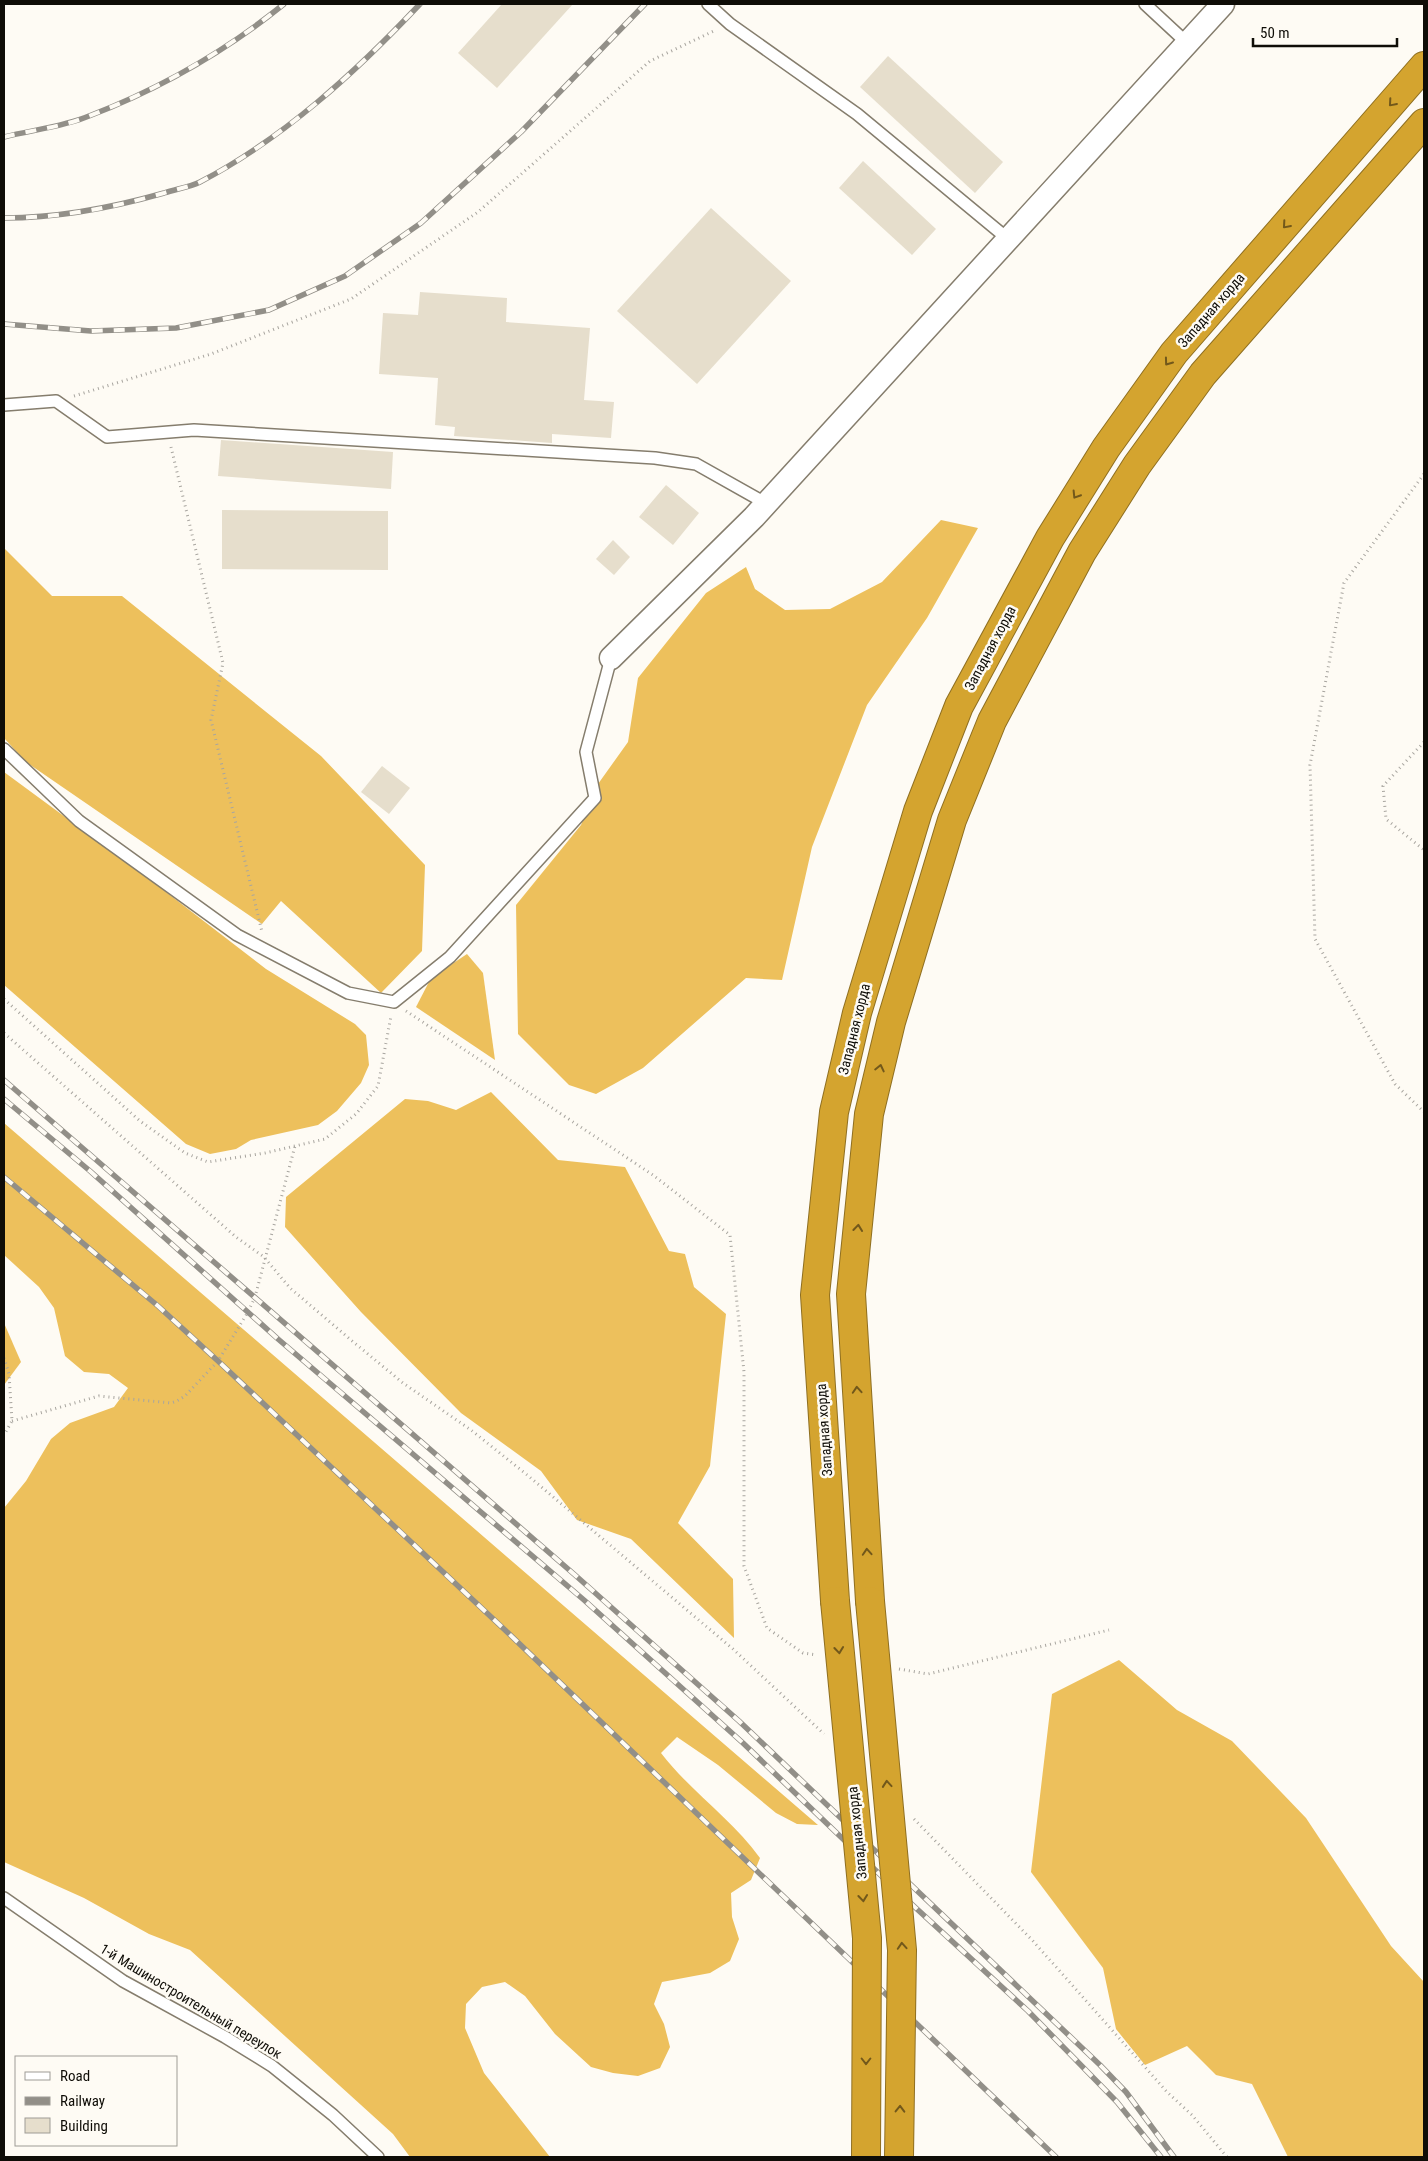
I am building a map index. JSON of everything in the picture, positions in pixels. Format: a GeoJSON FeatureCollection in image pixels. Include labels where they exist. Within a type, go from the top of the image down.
{"type":"FeatureCollection","features":[{"type":"Feature","properties":{"kind":"highway","name":"Западная хорда"},"geometry":{"type":"LineString","coordinates":[[866,2157],[867,1938],[834,1601],[815,1295],[834,1112],[857,1014],[918,811],[959,706],[1050,538],[1106,448],[1174,353],[1424,66]]}},
{"type":"Feature","properties":{"kind":"highway"},"geometry":{"type":"LineString","coordinates":[[899,2157],[902,1950],[870,1601],[851,1294],[869,1114],[891,1022],[952,820],[992,721],[1082,552],[1137,465],[1203,374],[1424,123]]}},
{"type":"Feature","properties":{"kind":"street"},"geometry":{"type":"LineString","coordinates":[[611,658],[767,504],[1223,4]]}},
{"type":"Feature","properties":{"kind":"lane"},"geometry":{"type":"LineString","coordinates":[[708,4],[730,24],[857,114],[1008,239]]}},
{"type":"Feature","properties":{"kind":"lane"},"geometry":{"type":"LineString","coordinates":[[1145,4],[1187,43]]}},
{"type":"Feature","properties":{"kind":"lane"},"geometry":{"type":"LineString","coordinates":[[4,405],[56,401],[107,437],[194,430],[655,458],[696,464],[767,504]]}},
{"type":"Feature","properties":{"kind":"lane"},"geometry":{"type":"LineString","coordinates":[[4,749],[79,821],[238,935],[348,993],[394,1002],[450,957],[594,798],[586,752],[611,658]]}},
{"type":"Feature","properties":{"kind":"lane","name":"1-й Машиностроительный переулок"},"geometry":{"type":"LineString","coordinates":[[4,1898],[123,1981],[225,2037],[272,2066],[333,2115],[378,2157]]}},
{"type":"Feature","properties":{"kind":"path"},"geometry":{"type":"LineString","coordinates":[[56,401],[211,354],[351,298],[478,212],[650,60],[730,24]]}},
{"type":"Feature","properties":{"kind":"path"},"geometry":{"type":"LineString","coordinates":[[167,432],[223,663],[211,720],[267,950]]}},
{"type":"Feature","properties":{"kind":"path"},"geometry":{"type":"LineString","coordinates":[[1424,474],[1344,583],[1310,765],[1315,939],[1396,1084],[1424,1112]]}},
{"type":"Feature","properties":{"kind":"path"},"geometry":{"type":"LineString","coordinates":[[1424,742],[1383,786],[1386,819],[1424,850]]}},
{"type":"Feature","properties":{"kind":"path"},"geometry":{"type":"LineString","coordinates":[[4,999],[140,1121],[168,1142],[197,1159],[208,1162],[325,1140],[356,1114],[378,1086],[394,1002],[653,1175],[730,1235],[744,1372],[744,1566],[767,1628],[803,1653],[823,1656]]}},
{"type":"Feature","properties":{"kind":"path"},"geometry":{"type":"LineString","coordinates":[[4,1032],[230,1232],[264,1258],[303,1300],[403,1383],[471,1430],[533,1480],[733,1649],[828,1739]]}},
{"type":"Feature","properties":{"kind":"path"},"geometry":{"type":"LineString","coordinates":[[12,1421],[99,1396],[171,1403],[185,1396],[218,1361],[255,1297],[295,1146]]}},
{"type":"Feature","properties":{"kind":"path"},"geometry":{"type":"LineString","coordinates":[[4,1358],[9,1374],[12,1421],[4,1435]]}},
{"type":"Feature","properties":{"kind":"path"},"geometry":{"type":"LineString","coordinates":[[890,1668],[928,1674],[1110,1630]]}},
{"type":"Feature","properties":{"kind":"path"},"geometry":{"type":"LineString","coordinates":[[910,1815],[1033,1941],[1167,2092],[1192,2115],[1227,2157]]}},
{"type":"Feature","properties":{"kind":"shaded area"},"geometry":{"type":"Polygon","coordinates":[[[941,520],[978,528],[927,618],[867,705],[812,847],[782,980],[746,978],[643,1068],[596,1094],[569,1085],[518,1034],[516,905],[581,825],[598,784],[628,742],[638,678],[706,593],[746,567],[755,589],[785,610],[830,609],[882,582],[941,520]]]}},
{"type":"Feature","properties":{"kind":"shaded area"},"geometry":{"type":"Polygon","coordinates":[[[4,548],[52,596],[122,596],[321,756],[425,865],[422,951],[381,993],[281,901],[262,924],[26,762],[4,738],[4,548]]]}},
{"type":"Feature","properties":{"kind":"shaded area"},"geometry":{"type":"Polygon","coordinates":[[[4,772],[140,872],[266,969],[355,1024],[366,1035],[369,1065],[361,1083],[337,1111],[318,1125],[251,1140],[236,1149],[210,1154],[186,1144],[4,985],[4,772]]]}},
{"type":"Feature","properties":{"kind":"shaded area"},"geometry":{"type":"Polygon","coordinates":[[[467,954],[483,973],[495,1060],[416,1007],[431,978],[467,954]]]}},
{"type":"Feature","properties":{"kind":"shaded area"},"geometry":{"type":"Polygon","coordinates":[[[491,1092],[558,1160],[625,1167],[669,1251],[685,1254],[694,1287],[726,1314],[710,1466],[678,1523],[733,1579],[734,1638],[631,1539],[577,1520],[541,1471],[461,1413],[361,1312],[285,1227],[286,1197],[405,1099],[428,1101],[456,1110],[491,1092]]]}},
{"type":"Feature","properties":{"kind":"shaded area"},"geometry":{"type":"Polygon","coordinates":[[[4,1123],[818,1825],[797,1824],[776,1813],[718,1765],[677,1737],[661,1753],[672,1767],[737,1830],[760,1858],[751,1880],[731,1893],[732,1917],[739,1939],[730,1961],[710,1973],[662,1982],[654,2004],[664,2024],[670,2047],[660,2068],[638,2076],[613,2073],[591,2067],[555,2034],[525,1996],[505,1982],[482,1987],[466,2004],[465,2028],[484,2073],[550,2157],[410,2157],[393,2134],[190,1950],[149,1934],[84,1898],[4,1862],[4,1508],[26,1481],[51,1439],[70,1423],[114,1407],[128,1388],[109,1374],[84,1372],[65,1356],[54,1308],[39,1287],[4,1255],[4,1123]]]}},
{"type":"Feature","properties":{"kind":"shaded area"},"geometry":{"type":"Polygon","coordinates":[[[4,1323],[21,1362],[4,1385],[4,1323]]]}},
{"type":"Feature","properties":{"kind":"shaded area"},"geometry":{"type":"Polygon","coordinates":[[[1119,1660],[1177,1710],[1232,1741],[1306,1818],[1391,1946],[1424,1982],[1424,2157],[1288,2157],[1252,2084],[1216,2075],[1187,2046],[1145,2065],[1116,2029],[1103,1968],[1031,1872],[1052,1694],[1119,1660]]]}},
{"type":"Feature","properties":{"kind":"building"},"geometry":{"type":"Polygon","coordinates":[[[502,4],[573,4],[497,88],[458,53],[502,4]]]}},
{"type":"Feature","properties":{"kind":"building"},"geometry":{"type":"Polygon","coordinates":[[[888,56],[1003,162],[975,193],[860,87],[888,56]]]}},
{"type":"Feature","properties":{"kind":"building"},"geometry":{"type":"Polygon","coordinates":[[[863,161],[936,229],[912,255],[839,188],[863,161]]]}},
{"type":"Feature","properties":{"kind":"building"},"geometry":{"type":"Polygon","coordinates":[[[711,208],[791,281],[697,384],[617,311],[711,208]]]}},
{"type":"Feature","properties":{"kind":"building"},"geometry":{"type":"Polygon","coordinates":[[[420,292],[507,298],[506,322],[590,328],[584,400],[614,402],[611,438],[552,434],[552,443],[454,436],[455,427],[435,425],[438,378],[379,374],[383,313],[418,315],[420,292]]]}},
{"type":"Feature","properties":{"kind":"building"},"geometry":{"type":"Polygon","coordinates":[[[221,440],[393,452],[391,489],[218,476],[221,440]]]}},
{"type":"Feature","properties":{"kind":"building"},"geometry":{"type":"Polygon","coordinates":[[[666,485],[699,513],[673,545],[639,517],[666,485]]]}},
{"type":"Feature","properties":{"kind":"building"},"geometry":{"type":"Polygon","coordinates":[[[222,510],[388,511],[388,570],[222,569],[222,510]]]}},
{"type":"Feature","properties":{"kind":"building"},"geometry":{"type":"Polygon","coordinates":[[[613,540],[630,557],[614,575],[596,559],[613,540]]]}},
{"type":"Feature","properties":{"kind":"building"},"geometry":{"type":"Polygon","coordinates":[[[382,766],[410,788],[389,814],[361,792],[382,766]]]}},
{"type":"Feature","properties":{"kind":"railway"},"geometry":{"type":"LineString","coordinates":[[4,137],[79,120],[141,94],[191,68],[239,38],[284,4]]}},
{"type":"Feature","properties":{"kind":"railway"},"geometry":{"type":"LineString","coordinates":[[4,218],[45,216],[105,208],[200,182],[231,165],[261,145],[318,102],[420,4]]}},
{"type":"Feature","properties":{"kind":"railway"},"geometry":{"type":"LineString","coordinates":[[4,324],[91,331],[176,328],[269,310],[345,276],[421,223],[521,132],[645,4]]}},
{"type":"Feature","properties":{"kind":"railway"},"geometry":{"type":"LineString","coordinates":[[4,1080],[575,1575],[739,1721],[1100,2065],[1126,2092],[1174,2157]]}},
{"type":"Feature","properties":{"kind":"railway"},"geometry":{"type":"LineString","coordinates":[[4,1099],[90,1171],[278,1339],[584,1600],[743,1743],[893,1887],[1028,2011],[1117,2102],[1161,2157]]}},
{"type":"Feature","properties":{"kind":"railway"},"geometry":{"type":"LineString","coordinates":[[4,1177],[158,1306],[218,1361],[505,1630],[1056,2157]]}}]}
